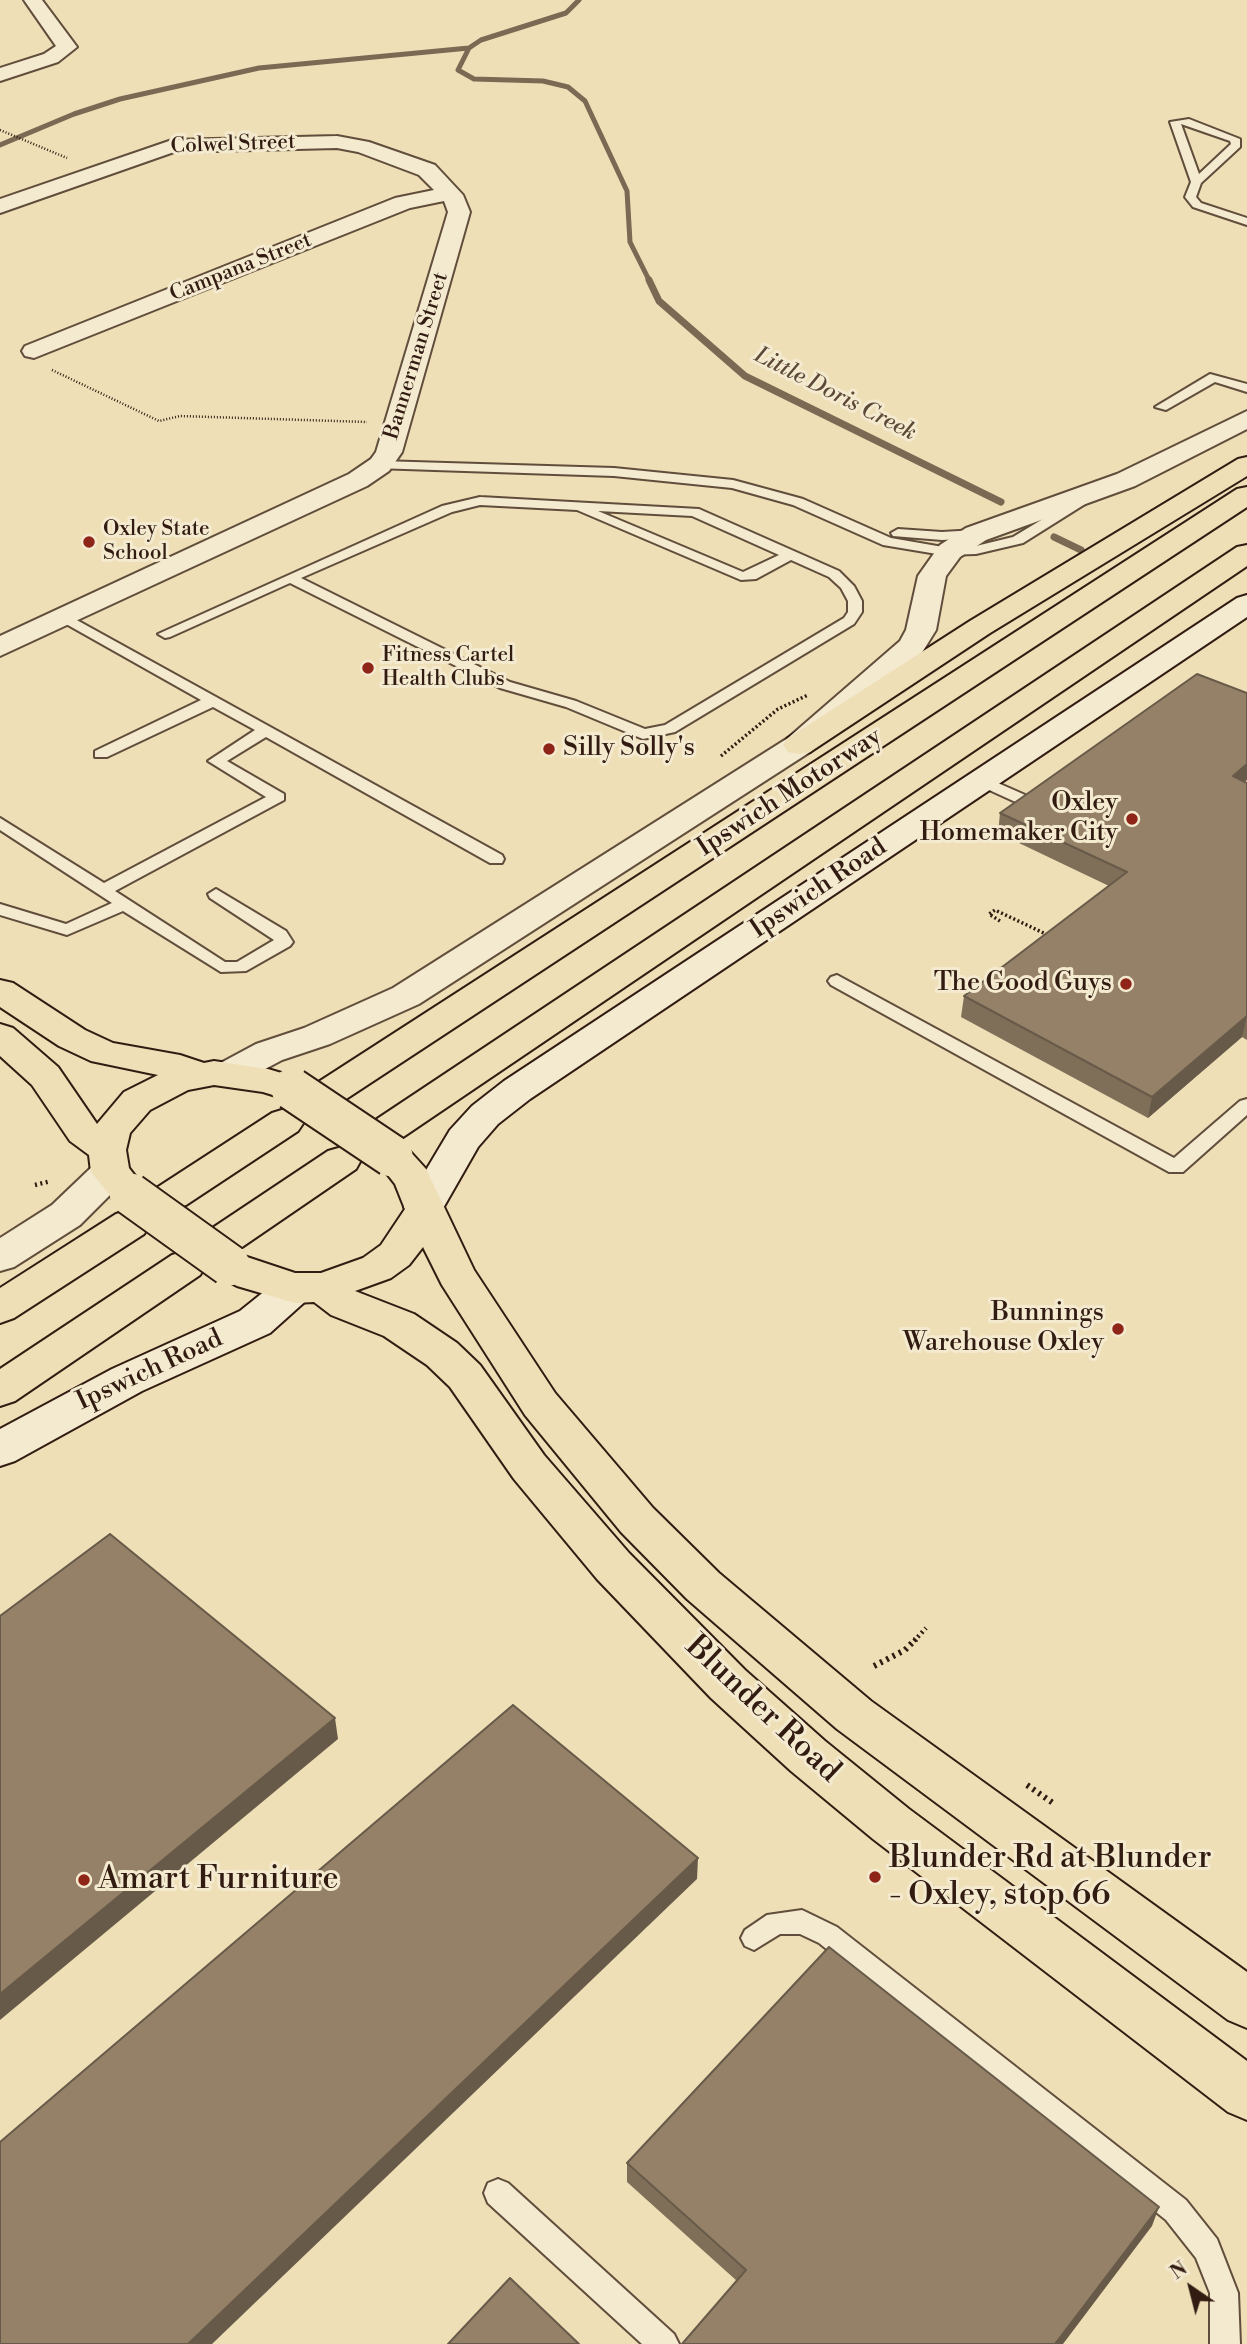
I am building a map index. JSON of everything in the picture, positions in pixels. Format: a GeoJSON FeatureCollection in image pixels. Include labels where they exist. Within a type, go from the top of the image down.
{"type":"FeatureCollection","features":[{"type":"Feature","properties":{"kind":"main road"},"geometry":{"type":"LineString","coordinates":[[799,745],[980,627],[1247,465]]}},
{"type":"Feature","properties":{"kind":"main road","name":"Ipswich Motorway"},"geometry":{"type":"LineString","coordinates":[[333,1090],[1247,495]]}},
{"type":"Feature","properties":{"kind":"main road","name":"Ipswich Motorway"},"geometry":{"type":"LineString","coordinates":[[391,1142],[1247,553]]}},
{"type":"Feature","properties":{"kind":"main road","name":"Blunder Road"},"geometry":{"type":"LineString","coordinates":[[0,991],[72,1038],[104,1053],[213,1074],[268,1081],[288,1106],[391,1142],[412,1178],[456,1275],[540,1404],[638,1520],[703,1586],[854,1715],[1247,2003]]}},
{"type":"Feature","properties":{"kind":"main road"},"geometry":{"type":"LineString","coordinates":[[0,1037],[45,1076],[63,1098],[119,1185],[228,1251],[251,1276],[309,1288],[377,1268],[395,1255],[412,1234],[425,1208]]}},
{"type":"Feature","properties":{"kind":"main road"},"geometry":{"type":"LineString","coordinates":[[119,1185],[112,1130],[137,1101],[178,1080],[213,1074]]}},
{"type":"Feature","properties":{"kind":"main road"},"geometry":{"type":"LineString","coordinates":[[172,1196],[288,1106]]}},
{"type":"Feature","properties":{"kind":"main road"},"geometry":{"type":"LineString","coordinates":[[228,1251],[342,1160]]}},
{"type":"Feature","properties":{"kind":"main road"},"geometry":{"type":"LineString","coordinates":[[0,1308],[119,1185]]}},
{"type":"Feature","properties":{"kind":"main road"},"geometry":{"type":"LineString","coordinates":[[0,1390],[186,1265]]}},
{"type":"Feature","properties":{"kind":"main road","name":"Blunder Road"},"geometry":{"type":"LineString","coordinates":[[309,1288],[399,1325],[442,1354],[465,1376],[529,1467],[613,1566],[728,1684],[808,1756],[891,1824],[1247,2094]]}},
{"type":"Feature","properties":{"kind":"street"},"geometry":{"type":"LineString","coordinates":[[0,75],[51,58],[67,47],[33,0]]}},
{"type":"Feature","properties":{"kind":"street","name":"Colwel Street"},"geometry":{"type":"LineString","coordinates":[[0,206],[172,146],[350,143],[427,170],[449,193]]}},
{"type":"Feature","properties":{"kind":"street","name":"Campana Street"},"geometry":{"type":"LineString","coordinates":[[41,359],[403,203],[449,193]]}},
{"type":"Feature","properties":{"kind":"street","name":"Bannerman Street"},"geometry":{"type":"LineString","coordinates":[[0,647],[358,480],[380,466],[389,452],[455,230],[458,206],[449,193]]}},
{"type":"Feature","properties":{"kind":"street"},"geometry":{"type":"LineString","coordinates":[[213,1074],[329,1031],[406,996],[799,745],[893,666],[913,645],[921,630],[932,576],[950,551],[976,534],[1105,489],[1247,419]]}},
{"type":"Feature","properties":{"kind":"street","name":"Ipswich Road"},"geometry":{"type":"LineString","coordinates":[[425,1208],[463,1139],[485,1115],[517,1090],[1247,604]]}},
{"type":"Feature","properties":{"kind":"street"},"geometry":{"type":"LineString","coordinates":[[0,1257],[119,1185]]}},
{"type":"Feature","properties":{"kind":"street","name":"Ipswich Road"},"geometry":{"type":"LineString","coordinates":[[0,1449],[103,1392],[256,1322],[309,1288]]}},
{"type":"Feature","properties":{"kind":"lane"},"geometry":{"type":"LineString","coordinates":[[1196,183],[1175,122],[1185,121],[1224,132],[1237,142],[1196,183],[1190,197],[1197,205],[1247,222]]}},
{"type":"Feature","properties":{"kind":"lane"},"geometry":{"type":"LineString","coordinates":[[1161,407],[1214,377],[1247,388]]}},
{"type":"Feature","properties":{"kind":"lane"},"geometry":{"type":"LineString","coordinates":[[380,466],[614,472],[722,484],[762,491],[846,521],[888,541],[913,548],[950,551],[976,550],[1018,540],[1105,489]]}},
{"type":"Feature","properties":{"kind":"lane"},"geometry":{"type":"LineString","coordinates":[[165,634],[290,578],[464,504],[496,501],[694,512],[834,574],[847,586],[855,601],[855,612],[849,621],[670,729],[642,734],[570,704],[505,685],[290,578]]}},
{"type":"Feature","properties":{"kind":"lane"},"geometry":{"type":"LineString","coordinates":[[572,504],[740,576],[751,576],[791,554]]}},
{"type":"Feature","properties":{"kind":"lane"},"geometry":{"type":"LineString","coordinates":[[846,521],[917,536],[976,534]]}},
{"type":"Feature","properties":{"kind":"lane"},"geometry":{"type":"LineString","coordinates":[[64,617],[496,859]]}},
{"type":"Feature","properties":{"kind":"lane"},"geometry":{"type":"LineString","coordinates":[[101,754],[212,701]]}},
{"type":"Feature","properties":{"kind":"lane"},"geometry":{"type":"LineString","coordinates":[[104,890],[278,797],[216,761],[266,730]]}},
{"type":"Feature","properties":{"kind":"lane"},"geometry":{"type":"LineString","coordinates":[[982,781],[1026,801]]}},
{"type":"Feature","properties":{"kind":"lane"},"geometry":{"type":"LineString","coordinates":[[0,823],[228,969],[240,967],[284,942],[280,935],[216,894]]}},
{"type":"Feature","properties":{"kind":"lane"},"geometry":{"type":"LineString","coordinates":[[0,909],[67,930],[124,904]]}},
{"type":"Feature","properties":{"kind":"lane"},"geometry":{"type":"LineString","coordinates":[[837,981],[1176,1167],[1247,1105]]}},
{"type":"Feature","properties":{"kind":"lane"},"geometry":{"type":"LineString","coordinates":[[754,1938],[776,1923],[802,1922],[828,1935],[1176,2210],[1207,2249],[1224,2293],[1224,2344]]}},
{"type":"Feature","properties":{"kind":"lane"},"geometry":{"type":"LineString","coordinates":[[498,2193],[664,2344]]}},
{"type":"Feature","properties":{"kind":"path"},"geometry":{"type":"LineString","coordinates":[[0,130],[37,145]]}},
{"type":"Feature","properties":{"kind":"path"},"geometry":{"type":"LineString","coordinates":[[41,359],[156,420],[180,416],[397,423]]}},
{"type":"Feature","properties":{"kind":"path"},"geometry":{"type":"LineString","coordinates":[[1000,921],[989,914],[995,909],[1060,941]]}},
{"type":"Feature","properties":{"kind":"path"},"geometry":{"type":"LineString","coordinates":[[874,1666],[905,1650],[926,1628]]}},
{"type":"Feature","properties":{"kind":"path"},"geometry":{"type":"LineString","coordinates":[[1027,1785],[1053,1803]]}},
{"type":"Feature","properties":{"kind":"building"},"geometry":{"type":"Polygon","coordinates":[[[1197,674],[1247,693],[1247,764],[1233,776],[1247,783],[1247,1016],[1152,1097],[964,996],[1127,872],[1000,813],[1197,674]]]}},
{"type":"Feature","properties":{"kind":"building","name":"Amart Furniture"},"geometry":{"type":"Polygon","coordinates":[[[110,1534],[335,1718],[0,1994],[0,1616],[110,1534]]]}},
{"type":"Feature","properties":{"kind":"building"},"geometry":{"type":"Polygon","coordinates":[[[513,1705],[698,1858],[188,2344],[0,2344],[0,2142],[513,1705]]]}},
{"type":"Feature","properties":{"kind":"building"},"geometry":{"type":"Polygon","coordinates":[[[829,1947],[1159,2207],[1055,2344],[682,2344],[746,2270],[627,2163],[829,1947]]]}},
{"type":"Feature","properties":{"kind":"building"},"geometry":{"type":"Polygon","coordinates":[[[510,2278],[579,2344],[448,2344],[510,2278]]]}},
{"type":"Feature","properties":{"kind":"waterway","name":"Little Doris Creek"},"geometry":{"type":"LineString","coordinates":[[469,48],[481,40],[566,13],[579,0]]}},
{"type":"Feature","properties":{"kind":"waterway"},"geometry":{"type":"LineString","coordinates":[[0,145],[74,114],[120,99],[259,68],[469,48]]}},
{"type":"Feature","properties":{"kind":"waterway","name":"Little Doris Creek"},"geometry":{"type":"LineString","coordinates":[[469,48],[458,70],[474,79],[543,81],[568,87],[585,101],[627,191],[630,242],[649,280]]}},
{"type":"Feature","properties":{"kind":"waterway","name":"Little Doris Creek"},"geometry":{"type":"LineString","coordinates":[[649,280],[659,301],[745,376],[1001,502]]}},
{"type":"Feature","properties":{"kind":"waterway","name":"Little Doris Creek"},"geometry":{"type":"LineString","coordinates":[[1054,537],[1081,550]]}},
{"type":"Feature","properties":{"kind":"place","name":"Oxley State School"},"geometry":{"type":"Point","coordinates":[89,542]}},
{"type":"Feature","properties":{"kind":"place","name":"Fitness Cartel Health Clubs"},"geometry":{"type":"Point","coordinates":[368,668]}},
{"type":"Feature","properties":{"kind":"place","name":"Silly Solly's"},"geometry":{"type":"Point","coordinates":[549,749]}},
{"type":"Feature","properties":{"kind":"place","name":"Oxley Homemaker City"},"geometry":{"type":"Point","coordinates":[1132,819]}},
{"type":"Feature","properties":{"kind":"place","name":"The Good Guys"},"geometry":{"type":"Point","coordinates":[1126,984]}},
{"type":"Feature","properties":{"kind":"place","name":"Bunnings Warehouse Oxley"},"geometry":{"type":"Point","coordinates":[1118,1329]}},
{"type":"Feature","properties":{"kind":"place","name":"Blunder Rd at Blunder - Oxley, stop 66"},"geometry":{"type":"Point","coordinates":[875,1877]}},
{"type":"Feature","properties":{"kind":"place","name":"Amart Furniture"},"geometry":{"type":"Point","coordinates":[84,1880]}}]}
